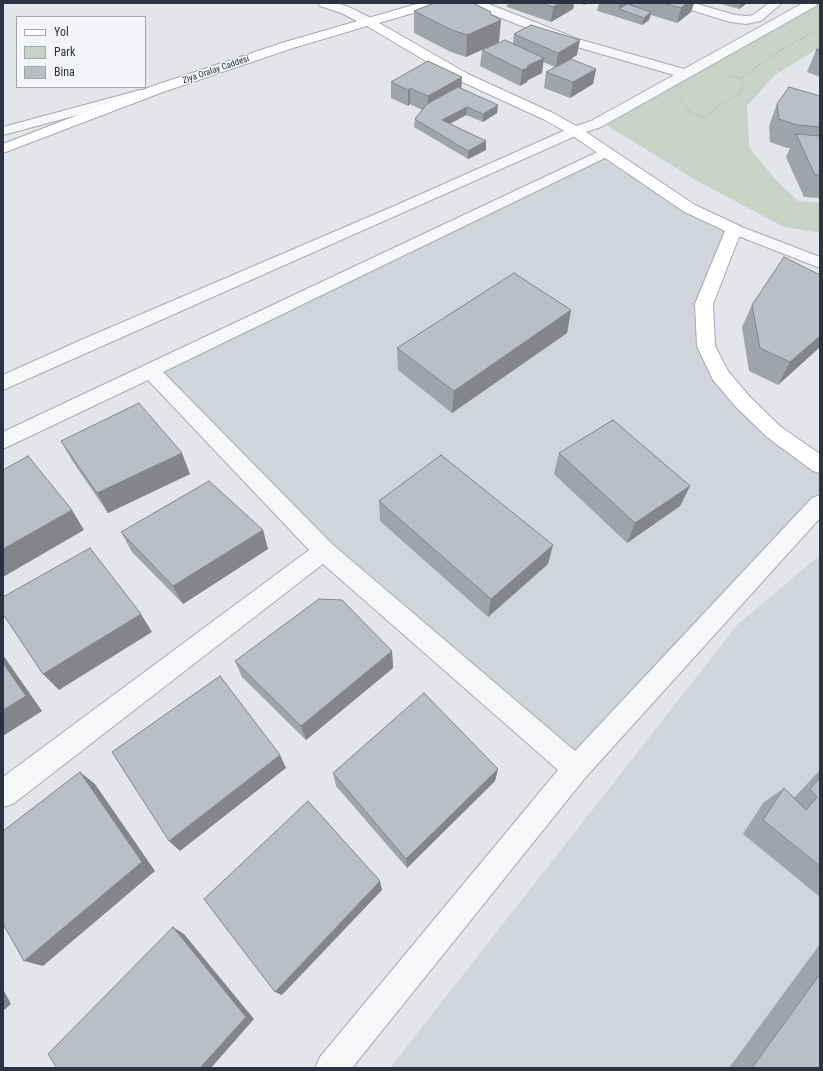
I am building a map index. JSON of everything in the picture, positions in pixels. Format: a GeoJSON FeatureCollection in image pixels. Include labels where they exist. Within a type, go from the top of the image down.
{"type":"FeatureCollection","features":[{"type":"Feature","properties":{"kind":"main road","name":"Ziya Oralay Caddesi"},"geometry":{"type":"LineString","coordinates":[[3,149],[158,89],[289,45],[433,3]]}},
{"type":"Feature","properties":{"kind":"main road"},"geometry":{"type":"LineString","coordinates":[[368,22],[463,77],[518,101],[575,131],[689,208],[734,229],[704,304],[706,346],[720,375],[743,402],[774,432],[820,465]]}},
{"type":"Feature","properties":{"kind":"street"},"geometry":{"type":"LineString","coordinates":[[324,3],[345,10],[368,22]]}},
{"type":"Feature","properties":{"kind":"street"},"geometry":{"type":"LineString","coordinates":[[475,3],[574,42],[686,74]]}},
{"type":"Feature","properties":{"kind":"street"},"geometry":{"type":"LineString","coordinates":[[682,3],[734,19],[746,20],[757,18],[776,3]]}},
{"type":"Feature","properties":{"kind":"street"},"geometry":{"type":"LineString","coordinates":[[3,383],[95,341],[398,210],[575,131],[596,124],[812,3]]}},
{"type":"Feature","properties":{"kind":"street"},"geometry":{"type":"LineString","coordinates":[[3,131],[158,89]]}},
{"type":"Feature","properties":{"kind":"street"},"geometry":{"type":"LineString","coordinates":[[3,441],[606,152]]}},
{"type":"Feature","properties":{"kind":"street"},"geometry":{"type":"LineString","coordinates":[[734,229],[808,246],[820,246]]}},
{"type":"Feature","properties":{"kind":"street"},"geometry":{"type":"LineString","coordinates":[[734,229],[820,263]]}},
{"type":"Feature","properties":{"kind":"street"},"geometry":{"type":"LineString","coordinates":[[150,370],[324,551],[576,769]]}},
{"type":"Feature","properties":{"kind":"street"},"geometry":{"type":"LineString","coordinates":[[331,1068],[576,769],[820,504]]}},
{"type":"Feature","properties":{"kind":"street"},"geometry":{"type":"LineString","coordinates":[[3,794],[324,551]]}},
{"type":"Feature","properties":{"kind":"path"},"geometry":{"type":"LineString","coordinates":[[721,76],[740,78],[785,47],[820,29]]}},
{"type":"Feature","properties":{"kind":"path"},"geometry":{"type":"LineString","coordinates":[[686,97],[680,99],[688,110],[703,117],[712,113],[722,102],[738,95],[743,86],[740,78]]}},
{"type":"Feature","properties":{"kind":"shaded area"},"geometry":{"type":"Polygon","coordinates":[[[606,152],[734,229],[704,304],[720,375],[820,465],[820,504],[576,769],[324,551],[150,370],[606,152]]]}},
{"type":"Feature","properties":{"kind":"shaded area"},"geometry":{"type":"Polygon","coordinates":[[[820,555],[820,1068],[390,1068],[738,624],[820,555]]]}},
{"type":"Feature","properties":{"kind":"green space"},"geometry":{"type":"Polygon","coordinates":[[[817,3],[820,3],[820,47],[775,75],[747,106],[749,147],[774,178],[798,201],[820,203],[820,233],[784,227],[699,182],[606,125],[817,3]]]}},
{"type":"Feature","properties":{"kind":"building"},"geometry":{"type":"Polygon","coordinates":[[[434,3],[473,3],[491,12],[490,14],[501,20],[467,35],[452,30],[414,11],[434,3]]]}},
{"type":"Feature","properties":{"kind":"building"},"geometry":{"type":"Polygon","coordinates":[[[541,3],[560,3],[553,7],[541,3]]]}},
{"type":"Feature","properties":{"kind":"building"},"geometry":{"type":"Polygon","coordinates":[[[663,3],[687,3],[681,8],[663,3]]]}},
{"type":"Feature","properties":{"kind":"building"},"geometry":{"type":"Polygon","coordinates":[[[627,4],[651,12],[644,18],[619,9],[627,4]]]}},
{"type":"Feature","properties":{"kind":"building"},"geometry":{"type":"Polygon","coordinates":[[[531,25],[580,40],[558,53],[514,34],[531,25]]]}},
{"type":"Feature","properties":{"kind":"building"},"geometry":{"type":"Polygon","coordinates":[[[505,40],[544,58],[522,70],[482,50],[505,40]]]}},
{"type":"Feature","properties":{"kind":"building"},"geometry":{"type":"Polygon","coordinates":[[[571,59],[596,69],[573,82],[546,72],[571,59]]]}},
{"type":"Feature","properties":{"kind":"building"},"geometry":{"type":"Polygon","coordinates":[[[428,61],[462,77],[428,96],[410,88],[408,90],[391,82],[428,61]]]}},
{"type":"Feature","properties":{"kind":"building"},"geometry":{"type":"Polygon","coordinates":[[[458,87],[498,105],[483,114],[467,107],[442,120],[486,141],[468,151],[415,119],[427,104],[458,87]]]}},
{"type":"Feature","properties":{"kind":"building"},"geometry":{"type":"Polygon","coordinates":[[[789,87],[820,96],[820,127],[797,125],[779,119],[777,104],[789,87]]]}},
{"type":"Feature","properties":{"kind":"building"},"geometry":{"type":"Polygon","coordinates":[[[796,134],[820,136],[820,175],[815,175],[796,134]]]}},
{"type":"Feature","properties":{"kind":"building"},"geometry":{"type":"Polygon","coordinates":[[[784,257],[820,275],[820,336],[790,362],[760,348],[752,305],[784,257]]]}},
{"type":"Feature","properties":{"kind":"building"},"geometry":{"type":"Polygon","coordinates":[[[514,273],[571,310],[454,391],[397,348],[514,273]]]}},
{"type":"Feature","properties":{"kind":"building"},"geometry":{"type":"Polygon","coordinates":[[[139,403],[182,453],[97,493],[61,441],[139,403]]]}},
{"type":"Feature","properties":{"kind":"building"},"geometry":{"type":"Polygon","coordinates":[[[613,420],[690,486],[635,523],[559,453],[613,420]]]}},
{"type":"Feature","properties":{"kind":"building"},"geometry":{"type":"Polygon","coordinates":[[[441,455],[553,545],[491,599],[379,501],[441,455]]]}},
{"type":"Feature","properties":{"kind":"building"},"geometry":{"type":"Polygon","coordinates":[[[28,456],[72,510],[3,549],[3,470],[28,456]]]}},
{"type":"Feature","properties":{"kind":"building"},"geometry":{"type":"Polygon","coordinates":[[[209,481],[263,530],[173,586],[121,532],[209,481]]]}},
{"type":"Feature","properties":{"kind":"building"},"geometry":{"type":"Polygon","coordinates":[[[90,548],[141,614],[43,674],[3,614],[3,597],[90,548]]]}},
{"type":"Feature","properties":{"kind":"building"},"geometry":{"type":"Polygon","coordinates":[[[319,599],[342,600],[392,651],[301,726],[235,661],[319,599]]]}},
{"type":"Feature","properties":{"kind":"building"},"geometry":{"type":"Polygon","coordinates":[[[3,663],[26,696],[3,710],[3,663]]]}},
{"type":"Feature","properties":{"kind":"building"},"geometry":{"type":"Polygon","coordinates":[[[220,676],[280,755],[169,841],[112,752],[220,676]]]}},
{"type":"Feature","properties":{"kind":"building"},"geometry":{"type":"Polygon","coordinates":[[[424,693],[498,769],[406,859],[333,773],[424,693]]]}},
{"type":"Feature","properties":{"kind":"building"},"geometry":{"type":"Polygon","coordinates":[[[80,772],[142,862],[24,961],[3,924],[3,831],[80,772]]]}},
{"type":"Feature","properties":{"kind":"building"},"geometry":{"type":"Polygon","coordinates":[[[820,778],[820,866],[763,820],[784,788],[806,810],[817,797],[810,789],[820,778]]]}},
{"type":"Feature","properties":{"kind":"building"},"geometry":{"type":"Polygon","coordinates":[[[308,801],[380,881],[275,992],[204,899],[308,801]]]}},
{"type":"Feature","properties":{"kind":"building"},"geometry":{"type":"Polygon","coordinates":[[[173,927],[246,1017],[200,1068],[57,1068],[48,1054],[173,927]]]}},
{"type":"Feature","properties":{"kind":"building"},"geometry":{"type":"Polygon","coordinates":[[[820,974],[820,1068],[752,1068],[820,974]]]}}]}
